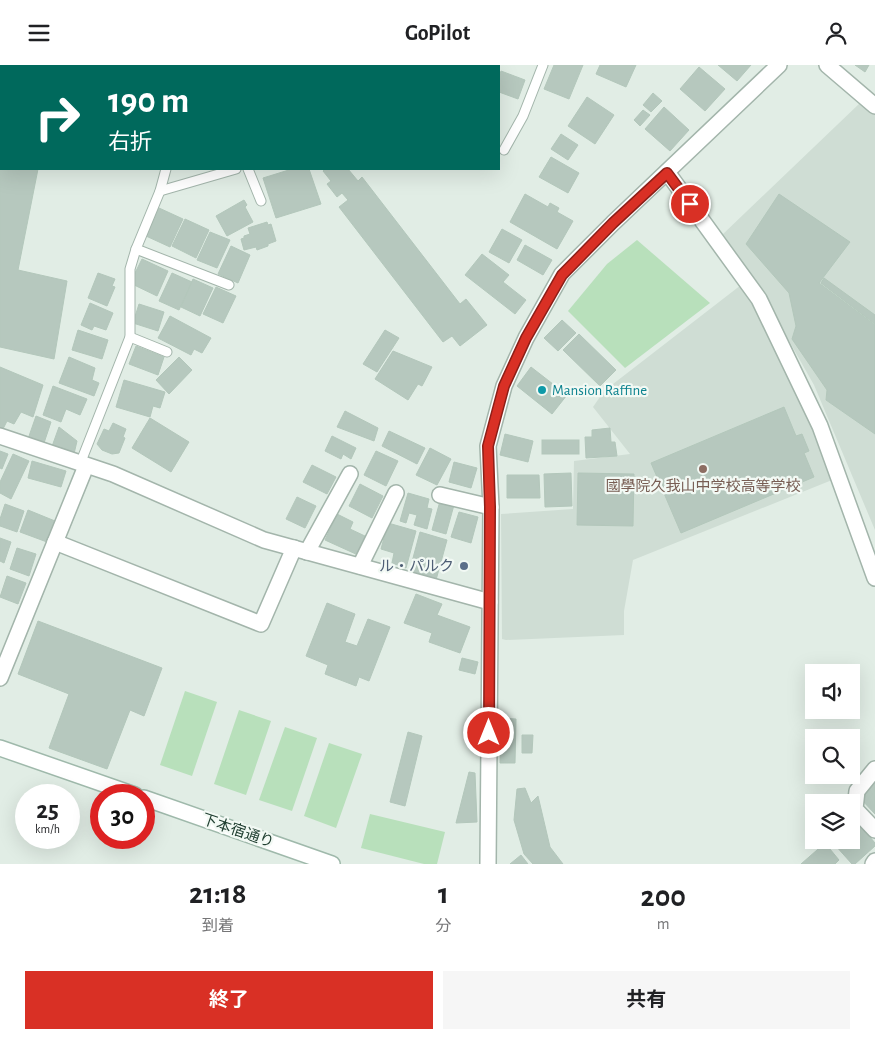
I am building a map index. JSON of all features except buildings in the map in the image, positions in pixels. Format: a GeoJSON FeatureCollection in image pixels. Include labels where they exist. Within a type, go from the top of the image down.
{"type":"FeatureCollection","features":[{"type":"Feature","properties":{"kind":"street"},"geometry":{"type":"LineString","coordinates":[[488,864],[490,507],[488,446],[504,386],[542,307],[562,275],[613,223],[779,65]]}},
{"type":"Feature","properties":{"kind":"street"},"geometry":{"type":"LineString","coordinates":[[827,65],[875,106]]}},
{"type":"Feature","properties":{"kind":"street"},"geometry":{"type":"LineString","coordinates":[[667,173],[759,299],[820,426],[875,578]]}},
{"type":"Feature","properties":{"kind":"street"},"geometry":{"type":"LineString","coordinates":[[0,437],[113,474],[264,540],[490,602]]}},
{"type":"Feature","properties":{"kind":"street"},"geometry":{"type":"LineString","coordinates":[[0,677],[55,542],[83,465]]}},
{"type":"Feature","properties":{"kind":"street"},"geometry":{"type":"LineString","coordinates":[[55,542],[261,624],[300,550],[350,474]]}},
{"type":"Feature","properties":{"kind":"street"},"geometry":{"type":"LineString","coordinates":[[360,566],[396,493]]}},
{"type":"Feature","properties":{"kind":"street"},"geometry":{"type":"LineString","coordinates":[[440,495],[490,507]]}},
{"type":"Feature","properties":{"kind":"street"},"geometry":{"type":"LineString","coordinates":[[0,749],[103,784]]}},
{"type":"Feature","properties":{"kind":"street"},"geometry":{"type":"LineString","coordinates":[[875,769],[857,791],[856,809],[875,829]]}},
{"type":"Feature","properties":{"kind":"street","name":"下本宿通り"},"geometry":{"type":"LineString","coordinates":[[155,802],[332,864]]}},
{"type":"Feature","properties":{"kind":"lane"},"geometry":{"type":"LineString","coordinates":[[504,150],[523,116],[542,65]]}},
{"type":"Feature","properties":{"kind":"lane"},"geometry":{"type":"LineString","coordinates":[[83,465],[130,337],[130,269],[136,249],[160,191],[166,170]]}},
{"type":"Feature","properties":{"kind":"lane"},"geometry":{"type":"LineString","coordinates":[[160,191],[233,170]]}},
{"type":"Feature","properties":{"kind":"lane"},"geometry":{"type":"LineString","coordinates":[[248,170],[261,201]]}},
{"type":"Feature","properties":{"kind":"lane"},"geometry":{"type":"LineString","coordinates":[[136,249],[229,285]]}},
{"type":"Feature","properties":{"kind":"lane"},"geometry":{"type":"LineString","coordinates":[[130,337],[167,352]]}},
{"type":"Feature","properties":{"kind":"shaded area"},"geometry":{"type":"Polygon","coordinates":[[[860,103],[875,115],[875,530],[814,385],[755,281],[722,235],[860,103]]]}},
{"type":"Feature","properties":{"kind":"shaded area","name":"國學院久我山中学校高等学校"},"geometry":{"type":"Polygon","coordinates":[[[741,285],[802,392],[837,478],[633,560],[624,611],[624,635],[502,639],[501,514],[573,509],[574,461],[630,454],[593,407],[604,391],[741,285]]]}},
{"type":"Feature","properties":{"kind":"green space"},"geometry":{"type":"Polygon","coordinates":[[[637,240],[710,303],[625,368],[568,311],[607,264],[637,240]]]}},
{"type":"Feature","properties":{"kind":"green space"},"geometry":{"type":"Polygon","coordinates":[[[185,691],[217,702],[192,776],[160,765],[185,691]]]}},
{"type":"Feature","properties":{"kind":"green space"},"geometry":{"type":"Polygon","coordinates":[[[239,710],[271,721],[246,795],[214,784],[239,710]]]}},
{"type":"Feature","properties":{"kind":"green space"},"geometry":{"type":"Polygon","coordinates":[[[285,727],[317,738],[292,811],[259,800],[285,727]]]}},
{"type":"Feature","properties":{"kind":"green space"},"geometry":{"type":"Polygon","coordinates":[[[329,743],[362,754],[336,828],[304,816],[329,743]]]}},
{"type":"Feature","properties":{"kind":"green space"},"geometry":{"type":"Polygon","coordinates":[[[370,814],[445,832],[437,864],[424,864],[361,848],[370,814]]]}},
{"type":"Feature","properties":{"kind":"place","name":"Mansion Raffine"},"geometry":{"type":"Point","coordinates":[542,390]}},
{"type":"Feature","properties":{"kind":"place","name":"國學院久我山中学校高等学校"},"geometry":{"type":"Point","coordinates":[703,469]}},
{"type":"Feature","properties":{"kind":"place","name":"ル・パルク"},"geometry":{"type":"Point","coordinates":[464,566]}},
{"type":"Feature","properties":{"kind":"route"},"geometry":{"type":"LineString","coordinates":[[489,733],[490,507],[488,446],[504,386],[542,307],[562,275],[613,223],[667,173],[690,204]]}}]}
